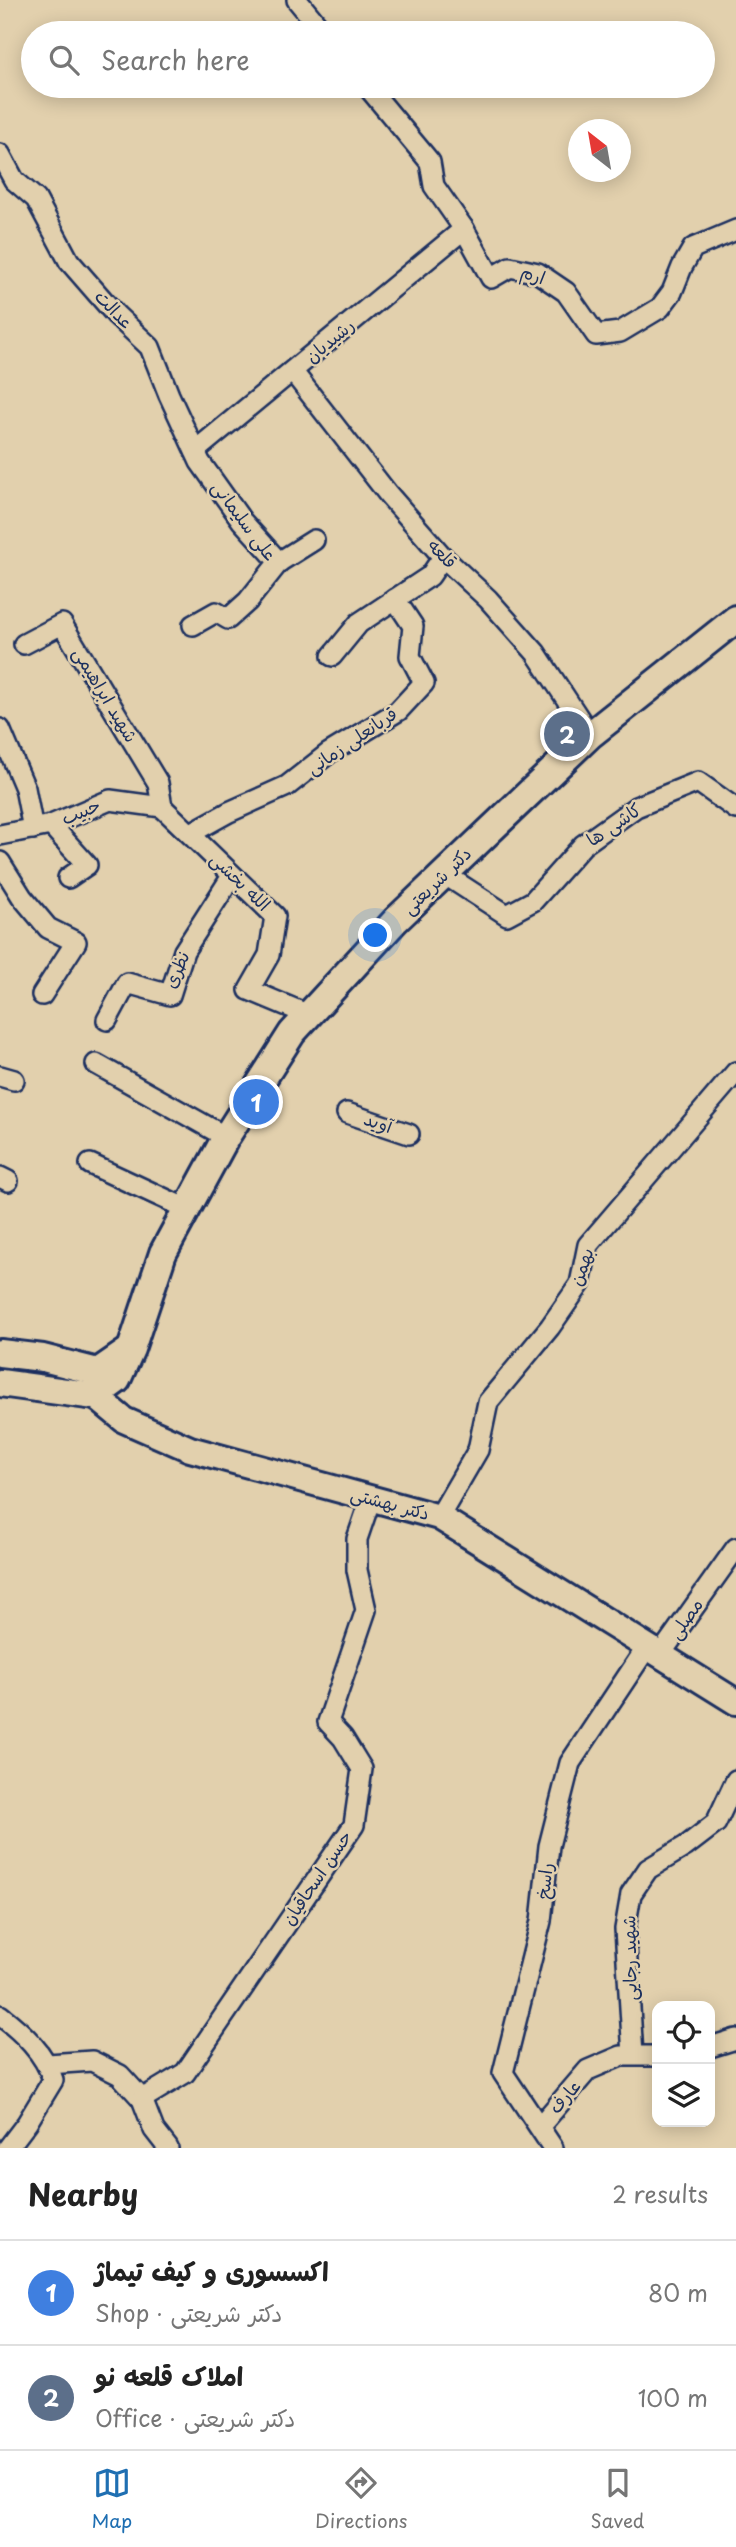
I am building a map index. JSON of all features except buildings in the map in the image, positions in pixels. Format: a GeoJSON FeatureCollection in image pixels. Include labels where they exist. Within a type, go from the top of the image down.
{"type":"FeatureCollection","features":[{"type":"Feature","properties":{"kind":"main road","name":"دکتر شریعتی"},"geometry":{"type":"LineString","coordinates":[[95,1396],[117,1380],[131,1349],[163,1254],[226,1137],[292,1033],[396,920],[590,735],[736,619]]}},
{"type":"Feature","properties":{"kind":"main road"},"geometry":{"type":"LineString","coordinates":[[0,1353],[43,1358],[98,1372],[131,1349]]}},
{"type":"Feature","properties":{"kind":"main road"},"geometry":{"type":"LineString","coordinates":[[0,1382],[95,1396]]}},
{"type":"Feature","properties":{"kind":"street"},"geometry":{"type":"LineString","coordinates":[[297,0],[314,21]]}},
{"type":"Feature","properties":{"kind":"street","name":"ارم"},"geometry":{"type":"LineString","coordinates":[[378,98],[430,162],[433,186],[464,229],[491,278],[510,267],[538,274],[566,292],[596,335],[620,332],[660,308],[672,292],[693,248],[736,230]]}},
{"type":"Feature","properties":{"kind":"street","name":"عدالت"},"geometry":{"type":"LineString","coordinates":[[0,154],[7,183],[36,199],[69,261],[116,315],[150,347],[195,451]]}},
{"type":"Feature","properties":{"kind":"street","name":"رشیدیان"},"geometry":{"type":"LineString","coordinates":[[195,451],[464,229]]}},
{"type":"Feature","properties":{"kind":"street","name":"قلعه"},"geometry":{"type":"LineString","coordinates":[[293,372],[388,494],[536,653],[590,735]]}},
{"type":"Feature","properties":{"kind":"street","name":"علی سلیمانی"},"geometry":{"type":"LineString","coordinates":[[193,625],[216,612],[228,619],[248,601],[279,562],[242,521],[195,451]]}},
{"type":"Feature","properties":{"kind":"street"},"geometry":{"type":"LineString","coordinates":[[279,562],[314,540]]}},
{"type":"Feature","properties":{"kind":"street"},"geometry":{"type":"LineString","coordinates":[[332,656],[359,623],[430,576],[443,556]]}},
{"type":"Feature","properties":{"kind":"street","name":"قربانعلی زمانی"},"geometry":{"type":"LineString","coordinates":[[191,834],[229,812],[287,786],[329,753],[398,711],[424,683],[410,656],[413,626],[395,599]]}},
{"type":"Feature","properties":{"kind":"street","name":"شهید ابراهیمی"},"geometry":{"type":"LineString","coordinates":[[24,644],[62,624],[158,783],[162,807]]}},
{"type":"Feature","properties":{"kind":"street"},"geometry":{"type":"LineString","coordinates":[[0,729],[42,827],[87,865],[68,878]]}},
{"type":"Feature","properties":{"kind":"street","name":"کاشی ها"},"geometry":{"type":"LineString","coordinates":[[444,874],[507,915],[533,901],[583,845],[636,807],[698,782],[736,809]]}},
{"type":"Feature","properties":{"kind":"street","name":"حبیب"},"geometry":{"type":"LineString","coordinates":[[0,835],[42,827],[110,800],[162,807]]}},
{"type":"Feature","properties":{"kind":"street","name":"الله بخشی"},"geometry":{"type":"LineString","coordinates":[[162,807],[275,916],[269,955],[249,990],[309,1014]]}},
{"type":"Feature","properties":{"kind":"street"},"geometry":{"type":"LineString","coordinates":[[0,862],[22,897],[48,928],[76,942],[42,995]]}},
{"type":"Feature","properties":{"kind":"street","name":"نظری"},"geometry":{"type":"LineString","coordinates":[[107,1020],[127,983],[170,995],[184,951],[232,876]]}},
{"type":"Feature","properties":{"kind":"street"},"geometry":{"type":"LineString","coordinates":[[96,1064],[226,1137]]}},
{"type":"Feature","properties":{"kind":"street","name":"بهمن"},"geometry":{"type":"LineString","coordinates":[[439,1517],[478,1450],[488,1402],[550,1327],[580,1284],[588,1245],[736,1072]]}},
{"type":"Feature","properties":{"kind":"street","name":"آوید"},"geometry":{"type":"LineString","coordinates":[[347,1113],[409,1134]]}},
{"type":"Feature","properties":{"kind":"street"},"geometry":{"type":"LineString","coordinates":[[89,1164],[187,1209]]}},
{"type":"Feature","properties":{"kind":"street","name":"دکتر بهشتی"},"geometry":{"type":"LineString","coordinates":[[95,1396],[124,1420],[190,1449],[439,1517],[736,1702]]}},
{"type":"Feature","properties":{"kind":"street","name":"حسن اسحاقیان"},"geometry":{"type":"LineString","coordinates":[[142,2099],[186,2073],[354,1825],[362,1769],[343,1738],[328,1722],[366,1609],[357,1570],[357,1539],[371,1498]]}},
{"type":"Feature","properties":{"kind":"street","name":"مصلی"},"geometry":{"type":"LineString","coordinates":[[654,1651],[736,1548]]}},
{"type":"Feature","properties":{"kind":"street","name":"راسخ"},"geometry":{"type":"LineString","coordinates":[[540,2126],[503,2073],[541,1921],[549,1846],[570,1763],[654,1651]]}},
{"type":"Feature","properties":{"kind":"street","name":"شهید رجایی"},"geometry":{"type":"LineString","coordinates":[[634,2056],[625,1928],[631,1894],[648,1869],[686,1846],[716,1823],[736,1780]]}},
{"type":"Feature","properties":{"kind":"street"},"geometry":{"type":"LineString","coordinates":[[0,2015],[17,2029],[48,2064],[53,2080],[8,2148]]}},
{"type":"Feature","properties":{"kind":"street"},"geometry":{"type":"LineString","coordinates":[[715,2045],[736,2039]]}},
{"type":"Feature","properties":{"kind":"street","name":"عارف"},"geometry":{"type":"LineString","coordinates":[[553,2148],[540,2126],[588,2070],[621,2056],[652,2056]]}},
{"type":"Feature","properties":{"kind":"street"},"geometry":{"type":"LineString","coordinates":[[48,2064],[92,2061],[120,2075],[142,2099],[153,2130],[168,2148]]}},
{"type":"Feature","properties":{"kind":"place","name":"املاک قلعه نو"},"geometry":{"type":"Point","coordinates":[567,734]}},
{"type":"Feature","properties":{"kind":"place","name":"اکسسوری و کیف تیماژ"},"geometry":{"type":"Point","coordinates":[256,1102]}}]}
